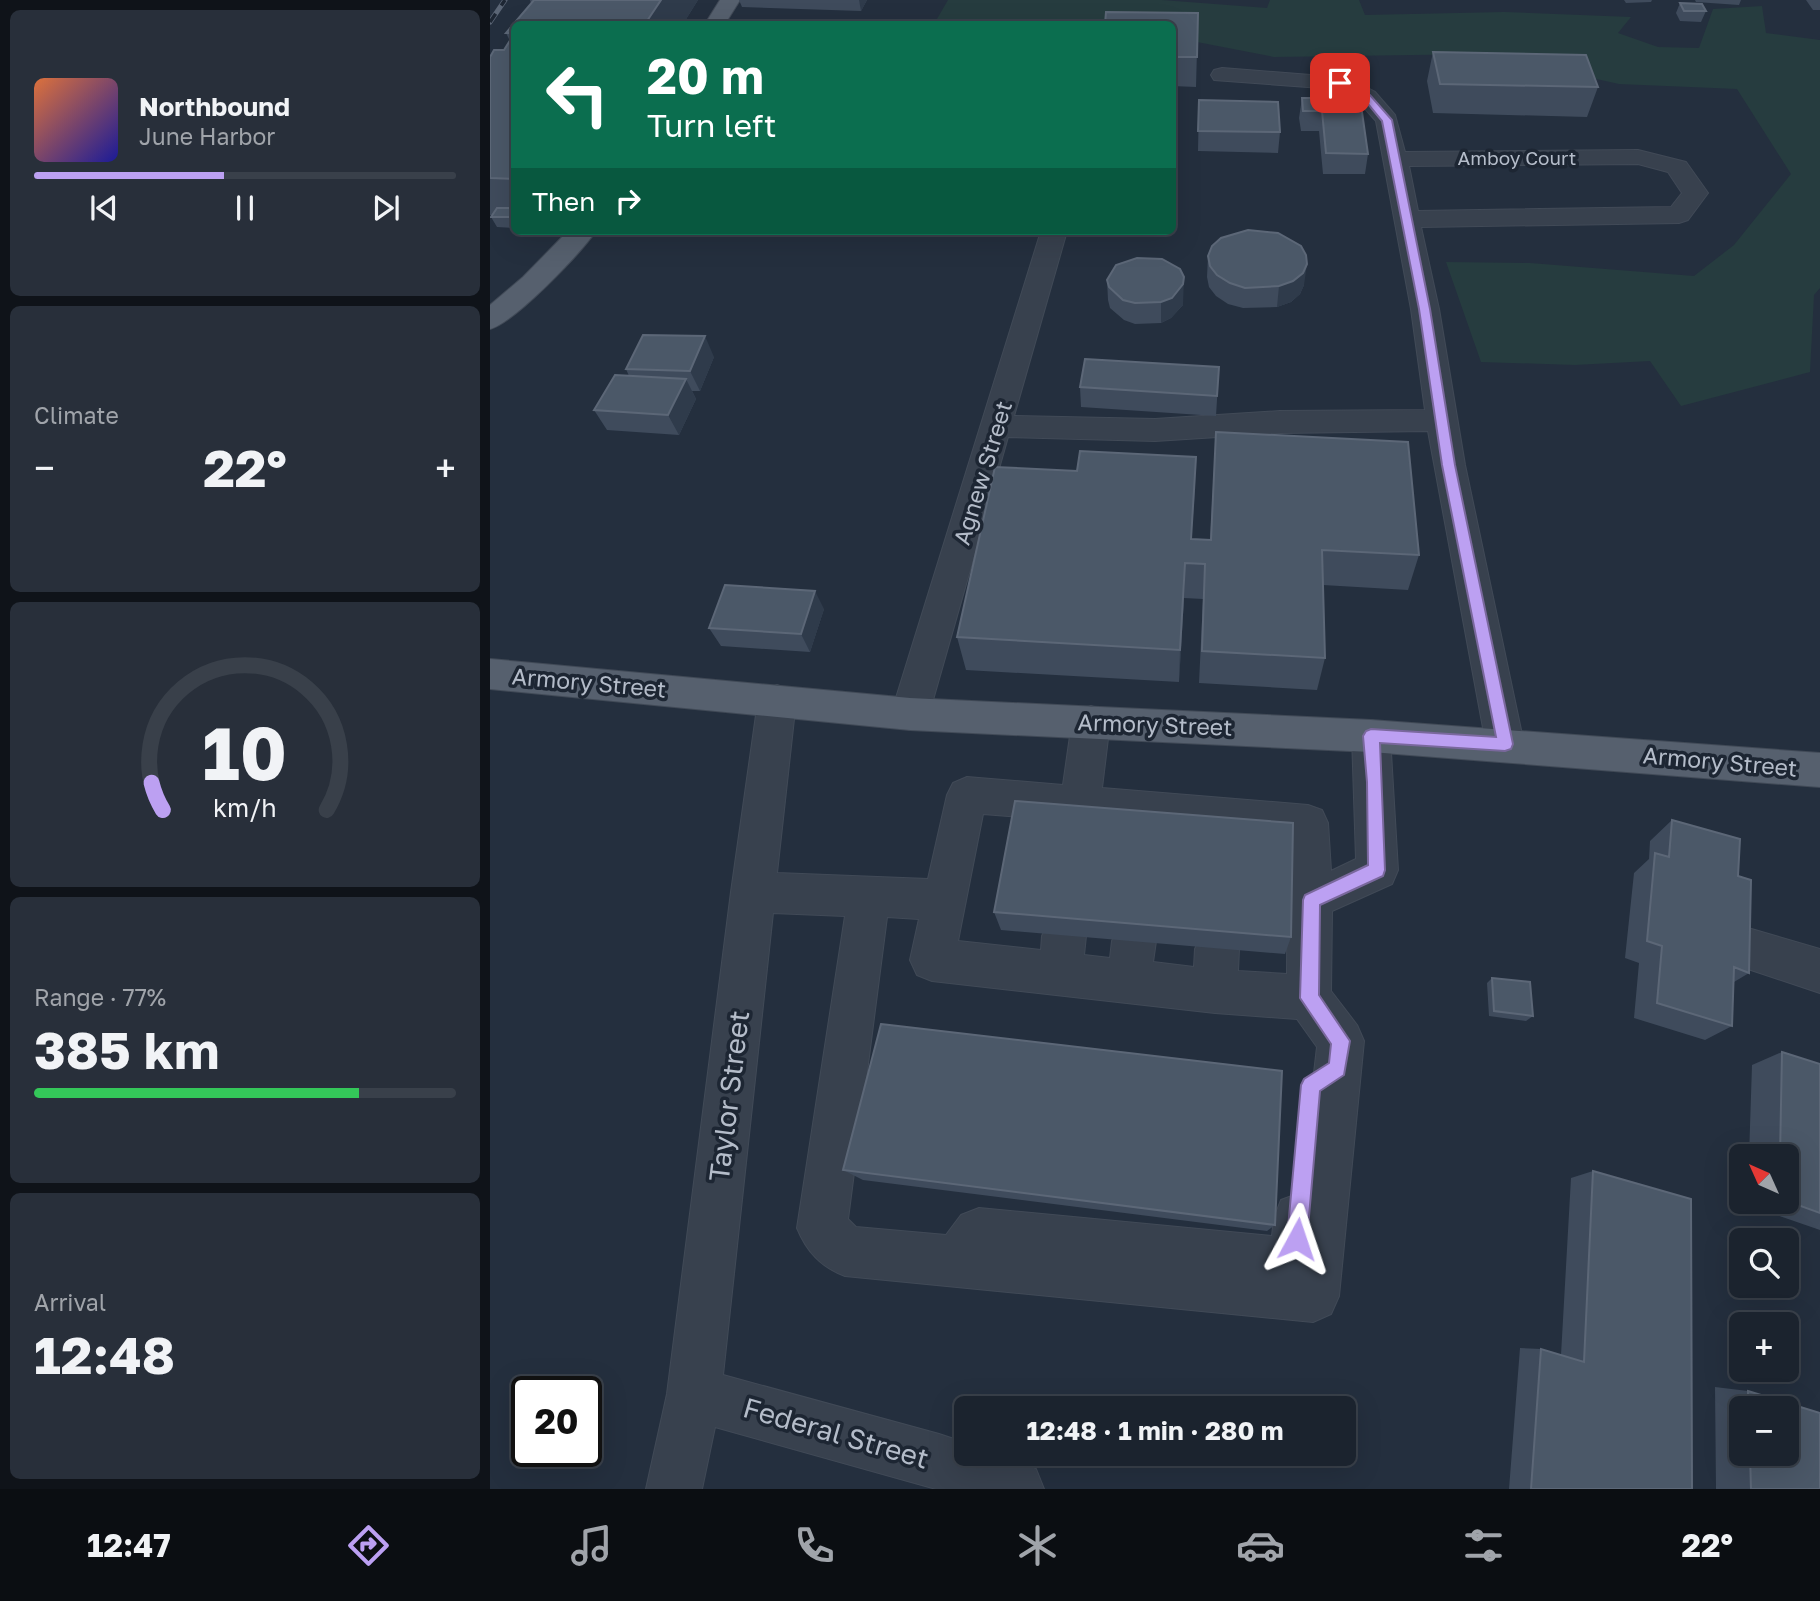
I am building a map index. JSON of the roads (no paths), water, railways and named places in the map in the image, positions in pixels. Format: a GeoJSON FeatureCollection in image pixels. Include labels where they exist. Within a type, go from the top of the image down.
{"type":"FeatureCollection","features":[{"type":"Feature","properties":{"kind":"main road"},"geometry":{"type":"LineString","coordinates":[[717,21],[730,0]]}},
{"type":"Feature","properties":{"kind":"main road"},"geometry":{"type":"LineString","coordinates":[[490,320],[533,284],[579,235]]}},
{"type":"Feature","properties":{"kind":"main road","name":"Armory Street"},"geometry":{"type":"LineString","coordinates":[[490,674],[910,714],[1505,744],[1820,770]]}},
{"type":"Feature","properties":{"kind":"street"},"geometry":{"type":"LineString","coordinates":[[1222,75],[1340,83],[1367,97],[1387,120],[1408,219],[1448,465],[1505,744]]}},
{"type":"Feature","properties":{"kind":"street","name":"Amboy Court"},"geometry":{"type":"LineString","coordinates":[[1396,159],[1598,186],[1679,215],[1695,193],[1677,167],[1638,157],[1598,186]]}},
{"type":"Feature","properties":{"kind":"street"},"geometry":{"type":"LineString","coordinates":[[1408,219],[1598,186]]}},
{"type":"Feature","properties":{"kind":"street","name":"Agnew Street"},"geometry":{"type":"LineString","coordinates":[[910,714],[1053,235]]}},
{"type":"Feature","properties":{"kind":"street"},"geometry":{"type":"LineString","coordinates":[[998,426],[1155,430],[1280,422],[1442,420]]}},
{"type":"Feature","properties":{"kind":"street","name":"Taylor Street"},"geometry":{"type":"LineString","coordinates":[[674,1489],[694,1394],[752,892],[777,701]]}},
{"type":"Feature","properties":{"kind":"street"},"geometry":{"type":"LineString","coordinates":[[1079,816],[1091,722]]}},
{"type":"Feature","properties":{"kind":"street"},"geometry":{"type":"LineString","coordinates":[[1311,900],[1377,870],[1371,736]]}},
{"type":"Feature","properties":{"kind":"street"},"geometry":{"type":"LineString","coordinates":[[869,898],[822,1228],[845,1251],[957,1262],[979,1233],[1295,1264],[1311,1085],[1338,1069],[1341,1041],[1310,998],[1311,900],[1308,823],[1222,828],[1079,816],[967,795],[932,960],[1062,954],[1131,962],[1215,991],[1310,998]]}},
{"type":"Feature","properties":{"kind":"street"},"geometry":{"type":"LineString","coordinates":[[752,892],[944,900]]}},
{"type":"Feature","properties":{"kind":"street"},"geometry":{"type":"LineString","coordinates":[[1215,991],[1217,949]]}},
{"type":"Feature","properties":{"kind":"street"},"geometry":{"type":"LineString","coordinates":[[1748,949],[1820,971]]}},
{"type":"Feature","properties":{"kind":"street","name":"Federal Street"},"geometry":{"type":"LineString","coordinates":[[694,1394],[939,1462],[1016,1489]]}},
{"type":"Feature","properties":{"kind":"railway"},"geometry":{"type":"LineString","coordinates":[[490,22],[505,0]]}}]}
